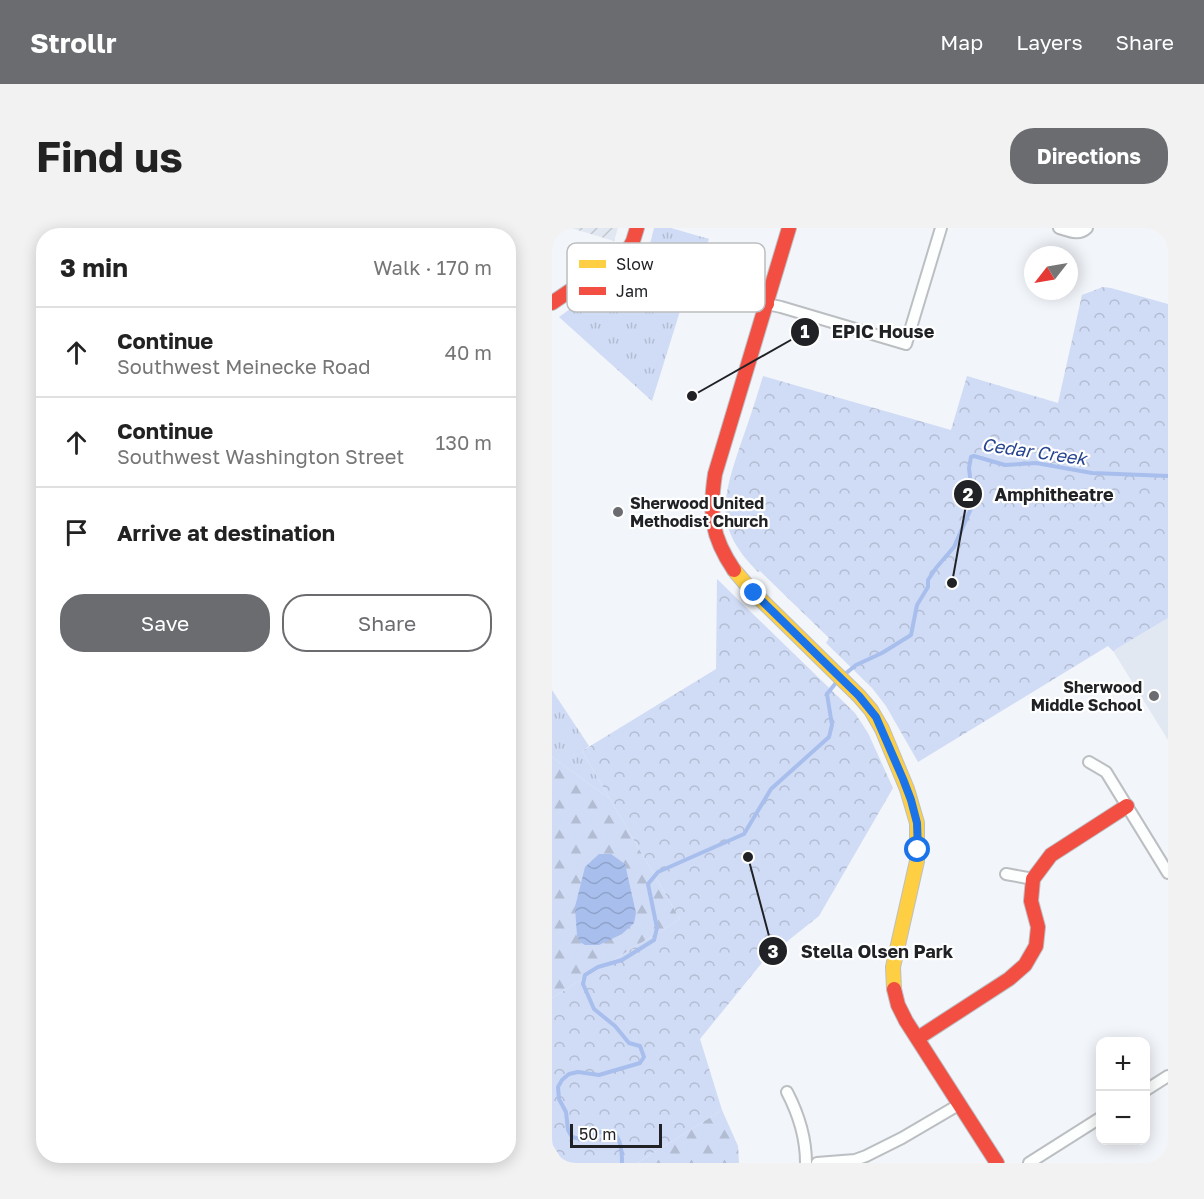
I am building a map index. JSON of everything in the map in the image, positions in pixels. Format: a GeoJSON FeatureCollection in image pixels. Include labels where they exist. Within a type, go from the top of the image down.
{"type":"FeatureCollection","features":[{"type":"Feature","properties":{"kind":"main road"},"geometry":{"type":"LineString","coordinates":[[632,243],[637,228]]}},
{"type":"Feature","properties":{"kind":"main road"},"geometry":{"type":"LineString","coordinates":[[765,311],[789,228]]}},
{"type":"Feature","properties":{"kind":"main road"},"geometry":{"type":"LineString","coordinates":[[552,303],[567,293]]}},
{"type":"Feature","properties":{"kind":"main road"},"geometry":{"type":"LineString","coordinates":[[765,312],[715,474],[711,501],[713,524],[720,548],[734,572],[859,696],[876,717],[903,779],[917,823],[917,861],[894,959],[892,981],[897,1005],[997,1163]]}},
{"type":"Feature","properties":{"kind":"main road"},"geometry":{"type":"LineString","coordinates":[[918,1038],[1009,979],[1025,965],[1036,946],[1038,927],[1031,901],[1032,879],[1051,855],[1126,806]]}},
{"type":"Feature","properties":{"kind":"street"},"geometry":{"type":"LineString","coordinates":[[767,304],[906,344],[941,228]]}},
{"type":"Feature","properties":{"kind":"street"},"geometry":{"type":"LineString","coordinates":[[1059,228],[1073,232],[1085,230]]}},
{"type":"Feature","properties":{"kind":"street"},"geometry":{"type":"LineString","coordinates":[[1089,762],[1106,772],[1168,873]]}},
{"type":"Feature","properties":{"kind":"street"},"geometry":{"type":"LineString","coordinates":[[1006,874],[1032,879]]}},
{"type":"Feature","properties":{"kind":"street"},"geometry":{"type":"LineString","coordinates":[[1150,1087],[1168,1076]]}},
{"type":"Feature","properties":{"kind":"street"},"geometry":{"type":"LineString","coordinates":[[787,1092],[802,1127],[806,1146],[806,1163]]}},
{"type":"Feature","properties":{"kind":"street"},"geometry":{"type":"LineString","coordinates":[[817,1163],[855,1160],[866,1156],[888,1146],[960,1104]]}},
{"type":"Feature","properties":{"kind":"street"},"geometry":{"type":"LineString","coordinates":[[1029,1163],[1096,1121]]}},
{"type":"Feature","properties":{"kind":"shaded area"},"geometry":{"type":"Polygon","coordinates":[[[571,228],[618,228],[614,241],[571,228]]]}},
{"type":"Feature","properties":{"kind":"shaded area","name":"Sherwood Middle School"},"geometry":{"type":"Polygon","coordinates":[[[1168,618],[1168,740],[1113,651],[1168,618]]]}},
{"type":"Feature","properties":{"kind":"green space"},"geometry":{"type":"Polygon","coordinates":[[[654,228],[671,228],[709,239],[708,243],[650,243],[654,228]]]}},
{"type":"Feature","properties":{"kind":"green space"},"geometry":{"type":"Polygon","coordinates":[[[1103,287],[1168,304],[1168,618],[1113,651],[1108,646],[918,762],[886,706],[872,688],[826,643],[829,638],[760,571],[758,572],[734,541],[728,527],[726,498],[729,482],[763,376],[951,430],[967,376],[1058,403],[1082,295],[1103,287]]]}},
{"type":"Feature","properties":{"kind":"green space"},"geometry":{"type":"Polygon","coordinates":[[[567,311],[680,312],[652,401],[559,317],[567,311]]]}},
{"type":"Feature","properties":{"kind":"green space"},"geometry":{"type":"Polygon","coordinates":[[[717,579],[855,713],[868,733],[893,788],[819,916],[765,959],[700,1039],[722,1110],[637,1163],[564,1163],[552,1144],[552,998],[680,919],[582,751],[716,669],[717,579]]]}},
{"type":"Feature","properties":{"kind":"green space"},"geometry":{"type":"Polygon","coordinates":[[[552,690],[589,746],[582,751],[610,799],[552,757],[552,690]]]}},
{"type":"Feature","properties":{"kind":"green space"},"geometry":{"type":"Polygon","coordinates":[[[552,757],[610,799],[680,919],[552,998],[552,757]]]}},
{"type":"Feature","properties":{"kind":"green space"},"geometry":{"type":"Polygon","coordinates":[[[722,1110],[738,1146],[739,1163],[637,1163],[722,1110]]]}},
{"type":"Feature","properties":{"kind":"water"},"geometry":{"type":"Polygon","coordinates":[[[599,854],[611,854],[625,864],[636,913],[634,923],[622,934],[599,945],[585,945],[577,936],[575,907],[585,867],[599,854]]]}},
{"type":"Feature","properties":{"kind":"waterway","name":"Cedar Creek"},"geometry":{"type":"LineString","coordinates":[[622,1163],[620,1143],[615,1134],[606,1131],[586,1138],[572,1137],[568,1130],[566,1112],[559,1099],[558,1087],[569,1074],[578,1072],[599,1075],[640,1063],[644,1057],[640,1046],[629,1043],[615,1026],[594,1009],[583,984],[585,975],[598,967],[622,960],[654,940],[657,928],[648,884],[658,872],[744,834],[771,789],[829,737],[832,725],[827,694],[839,679],[856,665],[882,653],[911,635],[917,605],[928,587],[928,580],[954,547],[973,504],[969,468],[971,457],[1005,465],[1036,463],[1092,473],[1168,476]]}},
{"type":"Feature","properties":{"kind":"traffic: slow"},"geometry":{"type":"LineString","coordinates":[[734,570],[751,590],[871,710],[882,729],[907,789],[917,823],[917,861],[893,967],[894,989]]}},
{"type":"Feature","properties":{"kind":"traffic: jam"},"geometry":{"type":"LineString","coordinates":[[632,243],[637,228]]}},
{"type":"Feature","properties":{"kind":"traffic: jam"},"geometry":{"type":"LineString","coordinates":[[765,308],[789,228]]}},
{"type":"Feature","properties":{"kind":"traffic: jam"},"geometry":{"type":"LineString","coordinates":[[552,303],[567,293]]}},
{"type":"Feature","properties":{"kind":"traffic: jam"},"geometry":{"type":"LineString","coordinates":[[734,570],[716,535],[712,513],[715,474],[764,312]]}},
{"type":"Feature","properties":{"kind":"traffic: jam"},"geometry":{"type":"LineString","coordinates":[[918,1038],[1009,979],[1025,965],[1036,946],[1038,927],[1031,901],[1033,879],[1051,855],[1127,806]]}},
{"type":"Feature","properties":{"kind":"traffic: jam"},"geometry":{"type":"LineString","coordinates":[[894,989],[898,1005],[906,1021],[997,1163]]}},
{"type":"Feature","properties":{"kind":"place","name":"EPIC House"},"geometry":{"type":"Point","coordinates":[692,396]}},
{"type":"Feature","properties":{"kind":"place","name":"Sherwood United Methodist Church"},"geometry":{"type":"Point","coordinates":[618,512]}},
{"type":"Feature","properties":{"kind":"place","name":"Amphitheatre"},"geometry":{"type":"Point","coordinates":[952,583]}},
{"type":"Feature","properties":{"kind":"place","name":"Sherwood Middle School"},"geometry":{"type":"Point","coordinates":[1154,696]}},
{"type":"Feature","properties":{"kind":"place","name":"Stella Olsen Park"},"geometry":{"type":"Point","coordinates":[748,857]}},
{"type":"Feature","properties":{"kind":"route"},"geometry":{"type":"LineString","coordinates":[[754,593],[859,696],[876,717],[911,800],[917,823],[918,850]]}}]}
